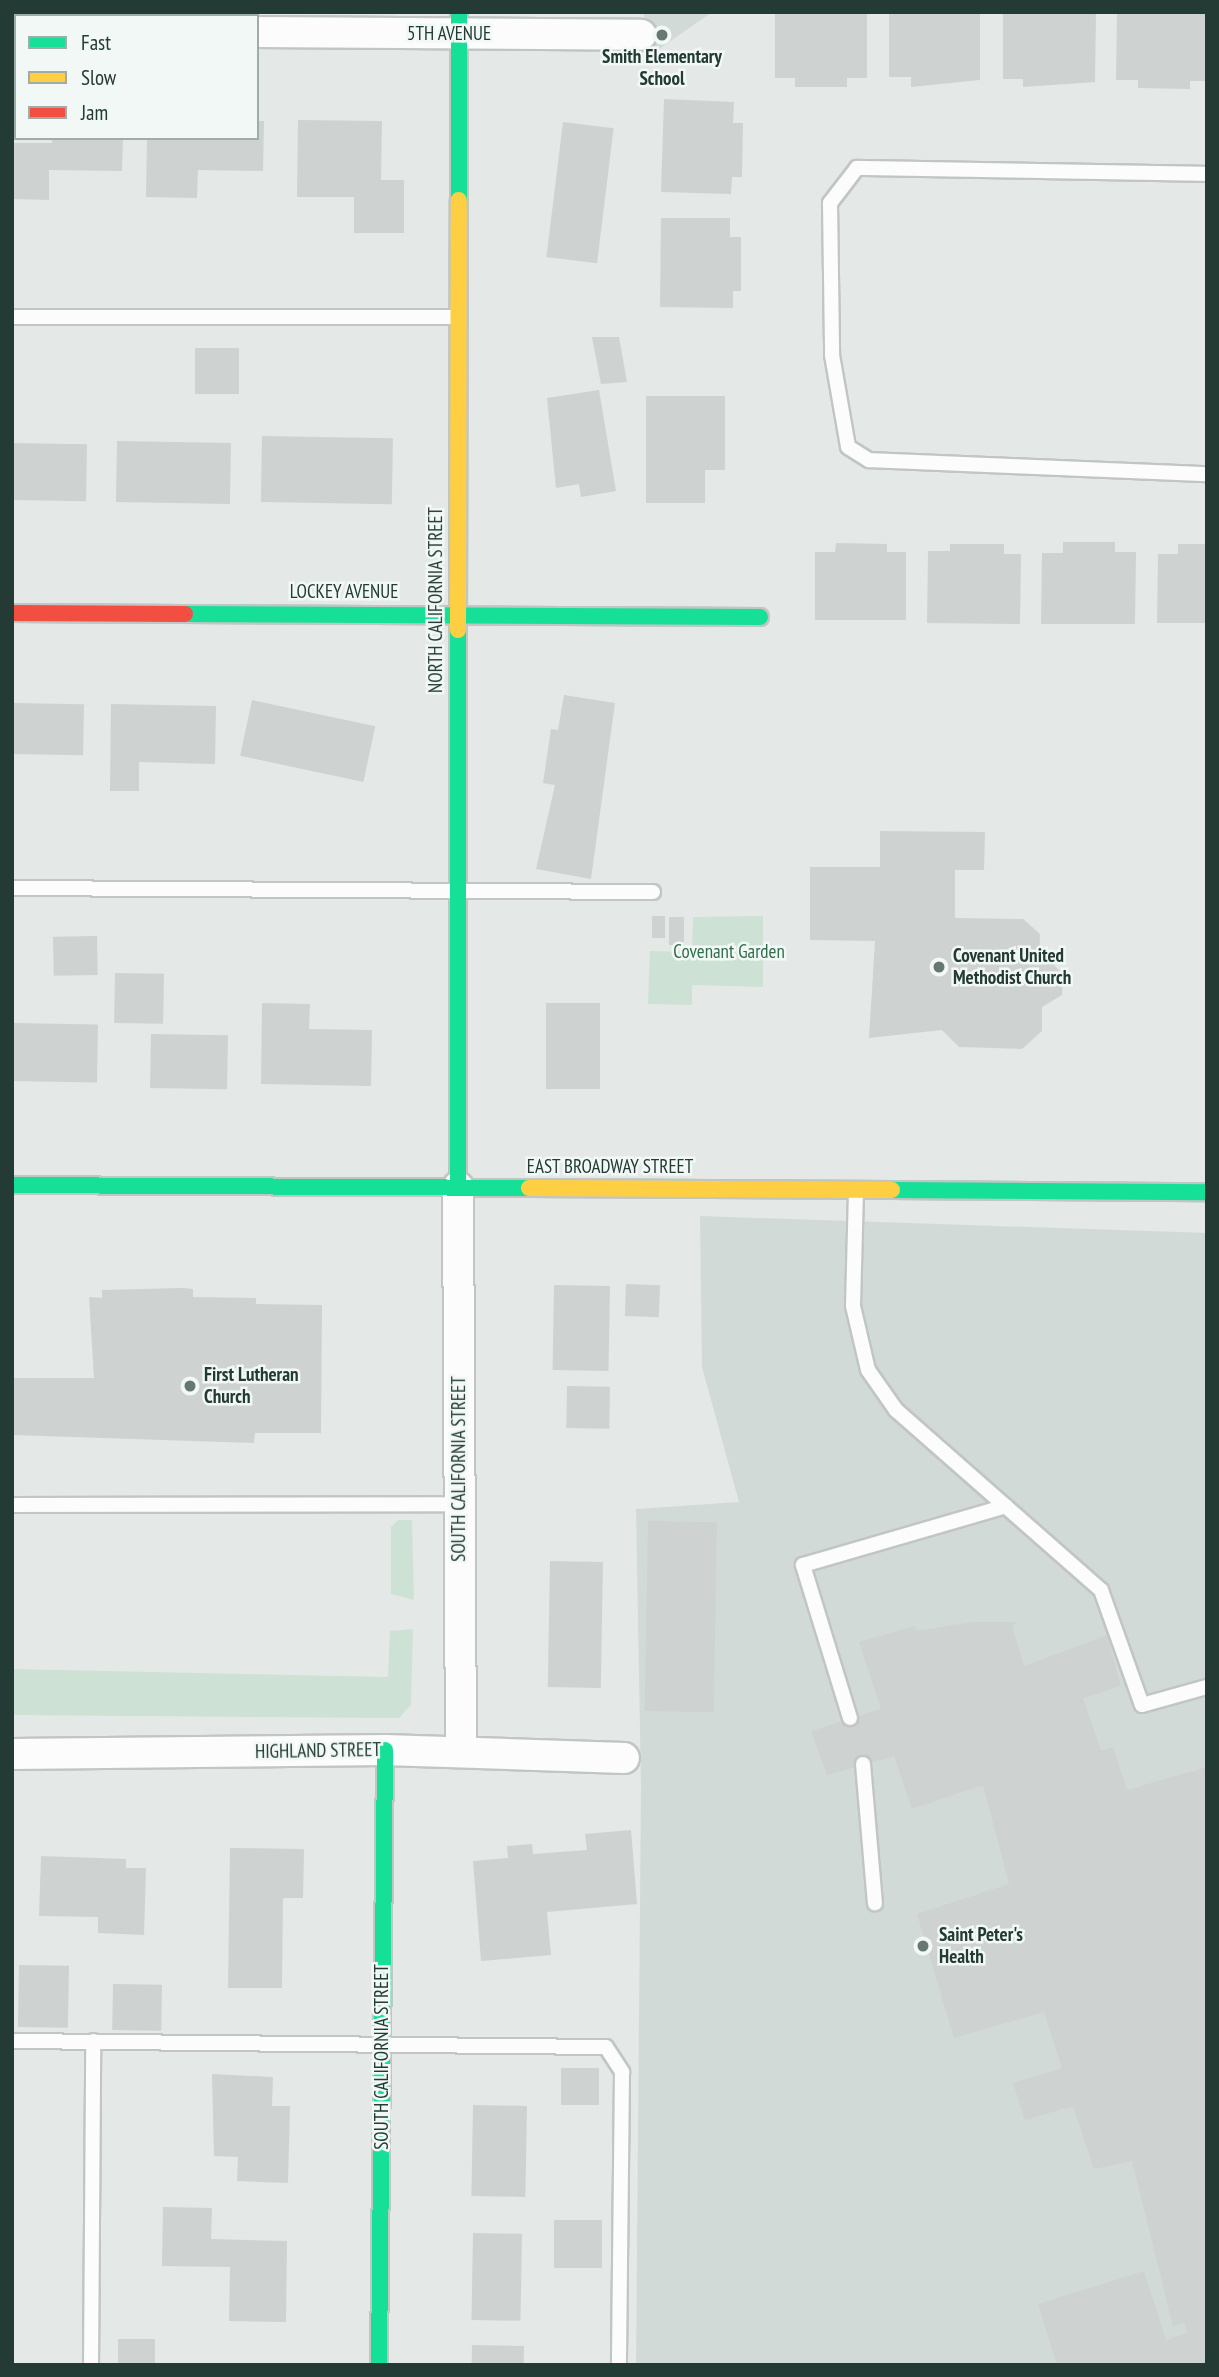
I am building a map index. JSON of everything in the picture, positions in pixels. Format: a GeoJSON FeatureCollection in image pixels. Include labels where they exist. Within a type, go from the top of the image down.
{"type":"FeatureCollection","features":[{"type":"Feature","properties":{"kind":"street","name":"5TH AVENUE"},"geometry":{"type":"LineString","coordinates":[[259,32],[458,23],[641,35]]}},
{"type":"Feature","properties":{"kind":"street","name":"NORTH CALIFORNIA STREET"},"geometry":{"type":"LineString","coordinates":[[458,23],[458,1187]]}},
{"type":"Feature","properties":{"kind":"street","name":"LOCKEY AVENUE"},"geometry":{"type":"LineString","coordinates":[[12,613],[760,617]]}},
{"type":"Feature","properties":{"kind":"street","name":"EAST BROADWAY STREET"},"geometry":{"type":"LineString","coordinates":[[12,1185],[1207,1192]]}},
{"type":"Feature","properties":{"kind":"street","name":"SOUTH CALIFORNIA STREET"},"geometry":{"type":"LineString","coordinates":[[458,1187],[461,1751]]}},
{"type":"Feature","properties":{"kind":"street","name":"SOUTH CALIFORNIA STREET"},"geometry":{"type":"LineString","coordinates":[[379,2365],[385,1750]]}},
{"type":"Feature","properties":{"kind":"street","name":"HIGHLAND STREET"},"geometry":{"type":"LineString","coordinates":[[12,1754],[385,1750],[624,1758]]}},
{"type":"Feature","properties":{"kind":"lane"},"geometry":{"type":"LineString","coordinates":[[1207,174],[857,168],[830,203],[832,355],[848,447],[869,460],[1207,474]]}},
{"type":"Feature","properties":{"kind":"lane"},"geometry":{"type":"LineString","coordinates":[[12,317],[456,317]]}},
{"type":"Feature","properties":{"kind":"lane"},"geometry":{"type":"LineString","coordinates":[[12,888],[653,892]]}},
{"type":"Feature","properties":{"kind":"lane"},"geometry":{"type":"LineString","coordinates":[[856,1190],[853,1306],[869,1370],[897,1410],[1101,1590],[1142,1705],[1207,1687]]}},
{"type":"Feature","properties":{"kind":"lane"},"geometry":{"type":"LineString","coordinates":[[12,1505],[459,1504]]}},
{"type":"Feature","properties":{"kind":"lane"},"geometry":{"type":"LineString","coordinates":[[850,1718],[803,1565],[1006,1506]]}},
{"type":"Feature","properties":{"kind":"lane"},"geometry":{"type":"LineString","coordinates":[[863,1765],[875,1903]]}},
{"type":"Feature","properties":{"kind":"lane"},"geometry":{"type":"LineString","coordinates":[[12,2041],[606,2047],[622,2072],[618,2365]]}},
{"type":"Feature","properties":{"kind":"lane"},"geometry":{"type":"LineString","coordinates":[[90,2365],[93,2041]]}},
{"type":"Feature","properties":{"kind":"shaded area","name":"Smith Elementary School"},"geometry":{"type":"Polygon","coordinates":[[[644,12],[712,12],[645,59],[644,12]]]}},
{"type":"Feature","properties":{"kind":"shaded area","name":"Saint Peter's Health"},"geometry":{"type":"Polygon","coordinates":[[[700,1216],[1207,1233],[1207,2365],[636,2365],[641,1788],[636,1509],[739,1502],[702,1367],[700,1216]]]}},
{"type":"Feature","properties":{"kind":"green space","name":"Covenant Garden"},"geometry":{"type":"Polygon","coordinates":[[[763,916],[763,987],[692,985],[692,1005],[648,1004],[650,951],[692,952],[693,917],[763,916]]]}},
{"type":"Feature","properties":{"kind":"green space"},"geometry":{"type":"Polygon","coordinates":[[[398,1520],[412,1520],[414,1600],[391,1594],[391,1527],[398,1520]]]}},
{"type":"Feature","properties":{"kind":"green space"},"geometry":{"type":"Polygon","coordinates":[[[413,1629],[411,1705],[399,1718],[12,1715],[12,1669],[388,1677],[390,1631],[413,1629]]]}},
{"type":"Feature","properties":{"kind":"building"},"geometry":{"type":"Polygon","coordinates":[[[775,12],[867,12],[867,78],[847,78],[847,87],[795,87],[795,78],[775,78],[775,12]]]}},
{"type":"Feature","properties":{"kind":"building"},"geometry":{"type":"Polygon","coordinates":[[[889,12],[980,12],[980,80],[911,87],[911,77],[889,77],[889,12]]]}},
{"type":"Feature","properties":{"kind":"building"},"geometry":{"type":"Polygon","coordinates":[[[1003,12],[1096,12],[1095,82],[1023,87],[1023,79],[1003,79],[1003,12]]]}},
{"type":"Feature","properties":{"kind":"building"},"geometry":{"type":"Polygon","coordinates":[[[1117,12],[1207,12],[1207,81],[1190,81],[1190,89],[1138,88],[1138,80],[1116,80],[1117,12]]]}},
{"type":"Feature","properties":{"kind":"building"},"geometry":{"type":"Polygon","coordinates":[[[664,99],[734,102],[733,123],[743,123],[742,177],[732,177],[731,194],[661,192],[664,99]]]}},
{"type":"Feature","properties":{"kind":"building"},"geometry":{"type":"Polygon","coordinates":[[[298,120],[382,121],[381,180],[404,180],[404,233],[354,233],[354,197],[297,197],[298,120]]]}},
{"type":"Feature","properties":{"kind":"building"},"geometry":{"type":"Polygon","coordinates":[[[259,121],[264,121],[263,171],[198,170],[197,198],[146,197],[147,140],[259,140],[259,121]]]}},
{"type":"Feature","properties":{"kind":"building"},"geometry":{"type":"Polygon","coordinates":[[[563,122],[614,128],[597,263],[546,257],[563,122]]]}},
{"type":"Feature","properties":{"kind":"building"},"geometry":{"type":"Polygon","coordinates":[[[52,140],[123,140],[122,171],[49,170],[49,200],[12,199],[12,143],[52,143],[52,140]]]}},
{"type":"Feature","properties":{"kind":"building"},"geometry":{"type":"Polygon","coordinates":[[[661,218],[730,218],[730,237],[741,237],[741,291],[733,291],[733,308],[660,307],[661,218]]]}},
{"type":"Feature","properties":{"kind":"building"},"geometry":{"type":"Polygon","coordinates":[[[592,337],[619,337],[627,382],[601,384],[592,337]]]}},
{"type":"Feature","properties":{"kind":"building"},"geometry":{"type":"Polygon","coordinates":[[[195,348],[239,348],[239,394],[195,394],[195,348]]]}},
{"type":"Feature","properties":{"kind":"building"},"geometry":{"type":"Polygon","coordinates":[[[599,390],[616,491],[581,497],[579,484],[556,488],[547,398],[599,390]]]}},
{"type":"Feature","properties":{"kind":"building"},"geometry":{"type":"Polygon","coordinates":[[[646,396],[725,396],[725,470],[705,470],[705,503],[646,503],[646,396]]]}},
{"type":"Feature","properties":{"kind":"building"},"geometry":{"type":"Polygon","coordinates":[[[262,436],[393,438],[392,504],[261,502],[262,436]]]}},
{"type":"Feature","properties":{"kind":"building"},"geometry":{"type":"Polygon","coordinates":[[[117,441],[231,443],[230,504],[116,502],[117,441]]]}},
{"type":"Feature","properties":{"kind":"building"},"geometry":{"type":"Polygon","coordinates":[[[12,443],[87,444],[86,501],[12,500],[12,443]]]}},
{"type":"Feature","properties":{"kind":"building"},"geometry":{"type":"Polygon","coordinates":[[[1063,542],[1115,542],[1115,552],[1136,552],[1135,624],[1041,624],[1042,553],[1063,553],[1063,542]]]}},
{"type":"Feature","properties":{"kind":"building"},"geometry":{"type":"Polygon","coordinates":[[[836,543],[887,544],[887,552],[906,552],[906,620],[815,620],[815,552],[835,552],[836,543]]]}},
{"type":"Feature","properties":{"kind":"building"},"geometry":{"type":"Polygon","coordinates":[[[950,544],[1004,544],[1004,554],[1021,554],[1020,624],[927,623],[928,551],[950,551],[950,544]]]}},
{"type":"Feature","properties":{"kind":"building"},"geometry":{"type":"Polygon","coordinates":[[[1178,544],[1207,544],[1207,623],[1157,623],[1158,554],[1178,554],[1178,544]]]}},
{"type":"Feature","properties":{"kind":"building"},"geometry":{"type":"Polygon","coordinates":[[[564,695],[615,703],[591,879],[536,869],[555,785],[543,783],[551,729],[558,730],[564,695]]]}},
{"type":"Feature","properties":{"kind":"building"},"geometry":{"type":"Polygon","coordinates":[[[252,700],[375,726],[363,782],[240,756],[252,700]]]}},
{"type":"Feature","properties":{"kind":"building"},"geometry":{"type":"Polygon","coordinates":[[[12,703],[84,704],[83,755],[12,754],[12,703]]]}},
{"type":"Feature","properties":{"kind":"building"},"geometry":{"type":"Polygon","coordinates":[[[111,704],[216,706],[215,764],[139,762],[139,791],[110,791],[111,704]]]}},
{"type":"Feature","properties":{"kind":"building"},"geometry":{"type":"Polygon","coordinates":[[[880,831],[985,832],[984,870],[955,870],[955,918],[1023,919],[1040,934],[1039,961],[1050,961],[1063,974],[1062,995],[1042,1007],[1042,1031],[1022,1049],[959,1047],[942,1030],[869,1038],[875,941],[810,940],[810,867],[880,867],[880,831]]]}},
{"type":"Feature","properties":{"kind":"building"},"geometry":{"type":"Polygon","coordinates":[[[652,916],[665,916],[665,938],[652,938],[652,916]]]}},
{"type":"Feature","properties":{"kind":"building"},"geometry":{"type":"Polygon","coordinates":[[[669,917],[684,917],[684,945],[669,945],[669,917]]]}},
{"type":"Feature","properties":{"kind":"building"},"geometry":{"type":"Polygon","coordinates":[[[97,936],[98,975],[54,976],[53,937],[97,936]]]}},
{"type":"Feature","properties":{"kind":"building"},"geometry":{"type":"Polygon","coordinates":[[[115,973],[164,974],[163,1024],[114,1023],[115,973]]]}},
{"type":"Feature","properties":{"kind":"building"},"geometry":{"type":"Polygon","coordinates":[[[262,1003],[310,1004],[309,1029],[372,1030],[371,1086],[261,1084],[262,1003]]]}},
{"type":"Feature","properties":{"kind":"building"},"geometry":{"type":"Polygon","coordinates":[[[546,1003],[600,1003],[600,1089],[546,1089],[546,1003]]]}},
{"type":"Feature","properties":{"kind":"building"},"geometry":{"type":"Polygon","coordinates":[[[12,1023],[98,1025],[97,1082],[12,1081],[12,1023]]]}},
{"type":"Feature","properties":{"kind":"building"},"geometry":{"type":"Polygon","coordinates":[[[151,1034],[228,1035],[227,1089],[150,1088],[151,1034]]]}},
{"type":"Feature","properties":{"kind":"building"},"geometry":{"type":"Polygon","coordinates":[[[626,1284],[660,1285],[659,1317],[625,1316],[626,1284]]]}},
{"type":"Feature","properties":{"kind":"building"},"geometry":{"type":"Polygon","coordinates":[[[554,1285],[610,1286],[609,1371],[553,1370],[554,1285]]]}},
{"type":"Feature","properties":{"kind":"building"},"geometry":{"type":"Polygon","coordinates":[[[193,1289],[193,1297],[256,1298],[256,1304],[322,1305],[321,1433],[255,1433],[254,1443],[12,1435],[12,1378],[94,1378],[89,1297],[102,1298],[102,1290],[193,1289]]]}},
{"type":"Feature","properties":{"kind":"building"},"geometry":{"type":"Polygon","coordinates":[[[567,1386],[610,1387],[609,1429],[566,1428],[567,1386]]]}},
{"type":"Feature","properties":{"kind":"building"},"geometry":{"type":"Polygon","coordinates":[[[648,1521],[717,1522],[714,1712],[645,1711],[648,1521]]]}},
{"type":"Feature","properties":{"kind":"building"},"geometry":{"type":"Polygon","coordinates":[[[550,1561],[603,1562],[601,1688],[548,1687],[550,1561]]]}},
{"type":"Feature","properties":{"kind":"building"},"geometry":{"type":"Polygon","coordinates":[[[973,1622],[1017,1622],[1012,1626],[1024,1666],[1107,1635],[1121,1686],[1083,1698],[1101,1751],[1113,1747],[1127,1790],[1207,1767],[1207,2365],[1057,2365],[1038,2304],[1144,2271],[1166,2340],[1187,2333],[1184,2322],[1173,2327],[1132,2161],[1094,2169],[1073,2106],[1025,2120],[1013,2083],[1062,2068],[1044,2012],[954,2038],[917,1914],[1009,1884],[983,1785],[912,1809],[894,1756],[827,1775],[811,1731],[881,1709],[859,1642],[914,1626],[917,1631],[973,1622]]]}},
{"type":"Feature","properties":{"kind":"building"},"geometry":{"type":"Polygon","coordinates":[[[631,1830],[637,1904],[547,1912],[551,1955],[481,1961],[473,1861],[508,1858],[507,1846],[532,1844],[533,1854],[587,1850],[585,1834],[631,1830]]]}},
{"type":"Feature","properties":{"kind":"building"},"geometry":{"type":"Polygon","coordinates":[[[230,1848],[304,1849],[303,1898],[283,1898],[282,1988],[228,1988],[230,1848]]]}},
{"type":"Feature","properties":{"kind":"building"},"geometry":{"type":"Polygon","coordinates":[[[41,1856],[126,1859],[126,1868],[146,1868],[144,1935],[98,1933],[98,1917],[39,1916],[41,1856]]]}},
{"type":"Feature","properties":{"kind":"building"},"geometry":{"type":"Polygon","coordinates":[[[19,1965],[69,1966],[68,2028],[18,2027],[19,1965]]]}},
{"type":"Feature","properties":{"kind":"building"},"geometry":{"type":"Polygon","coordinates":[[[113,1984],[162,1985],[161,2031],[112,2030],[113,1984]]]}},
{"type":"Feature","properties":{"kind":"building"},"geometry":{"type":"Polygon","coordinates":[[[561,2068],[599,2068],[599,2105],[561,2105],[561,2068]]]}},
{"type":"Feature","properties":{"kind":"building"},"geometry":{"type":"Polygon","coordinates":[[[212,2074],[273,2077],[272,2106],[290,2106],[288,2183],[237,2181],[238,2157],[214,2156],[212,2074]]]}},
{"type":"Feature","properties":{"kind":"building"},"geometry":{"type":"Polygon","coordinates":[[[473,2105],[527,2106],[525,2197],[471,2196],[473,2105]]]}},
{"type":"Feature","properties":{"kind":"building"},"geometry":{"type":"Polygon","coordinates":[[[163,2207],[212,2208],[211,2239],[287,2241],[286,2322],[229,2321],[230,2267],[162,2266],[163,2207]]]}},
{"type":"Feature","properties":{"kind":"building"},"geometry":{"type":"Polygon","coordinates":[[[554,2220],[602,2220],[602,2268],[554,2268],[554,2220]]]}},
{"type":"Feature","properties":{"kind":"building"},"geometry":{"type":"Polygon","coordinates":[[[473,2233],[522,2234],[520,2321],[471,2320],[473,2233]]]}},
{"type":"Feature","properties":{"kind":"building"},"geometry":{"type":"Polygon","coordinates":[[[118,2339],[155,2339],[155,2365],[118,2365],[118,2339]]]}},
{"type":"Feature","properties":{"kind":"building"},"geometry":{"type":"Polygon","coordinates":[[[472,2345],[524,2346],[524,2365],[472,2365],[472,2345]]]}},
{"type":"Feature","properties":{"kind":"traffic: fast"},"geometry":{"type":"LineString","coordinates":[[459,12],[459,200]]}},
{"type":"Feature","properties":{"kind":"traffic: fast"},"geometry":{"type":"LineString","coordinates":[[185,614],[760,617]]}},
{"type":"Feature","properties":{"kind":"traffic: fast"},"geometry":{"type":"LineString","coordinates":[[458,630],[458,1187]]}},
{"type":"Feature","properties":{"kind":"traffic: fast"},"geometry":{"type":"LineString","coordinates":[[12,1185],[529,1188]]}},
{"type":"Feature","properties":{"kind":"traffic: fast"},"geometry":{"type":"LineString","coordinates":[[892,1190],[1207,1192]]}},
{"type":"Feature","properties":{"kind":"traffic: fast"},"geometry":{"type":"LineString","coordinates":[[379,2365],[385,1750]]}},
{"type":"Feature","properties":{"kind":"traffic: slow"},"geometry":{"type":"LineString","coordinates":[[458,630],[459,200]]}},
{"type":"Feature","properties":{"kind":"traffic: slow"},"geometry":{"type":"LineString","coordinates":[[529,1188],[892,1190]]}},
{"type":"Feature","properties":{"kind":"traffic: jam"},"geometry":{"type":"LineString","coordinates":[[12,613],[185,614]]}},
{"type":"Feature","properties":{"kind":"place","name":"Smith Elementary School"},"geometry":{"type":"Point","coordinates":[662,35]}},
{"type":"Feature","properties":{"kind":"place","name":"Covenant United Methodist Church"},"geometry":{"type":"Point","coordinates":[939,967]}},
{"type":"Feature","properties":{"kind":"place","name":"First Lutheran Church"},"geometry":{"type":"Point","coordinates":[190,1386]}},
{"type":"Feature","properties":{"kind":"place","name":"Saint Peter's Health"},"geometry":{"type":"Point","coordinates":[923,1946]}}]}
